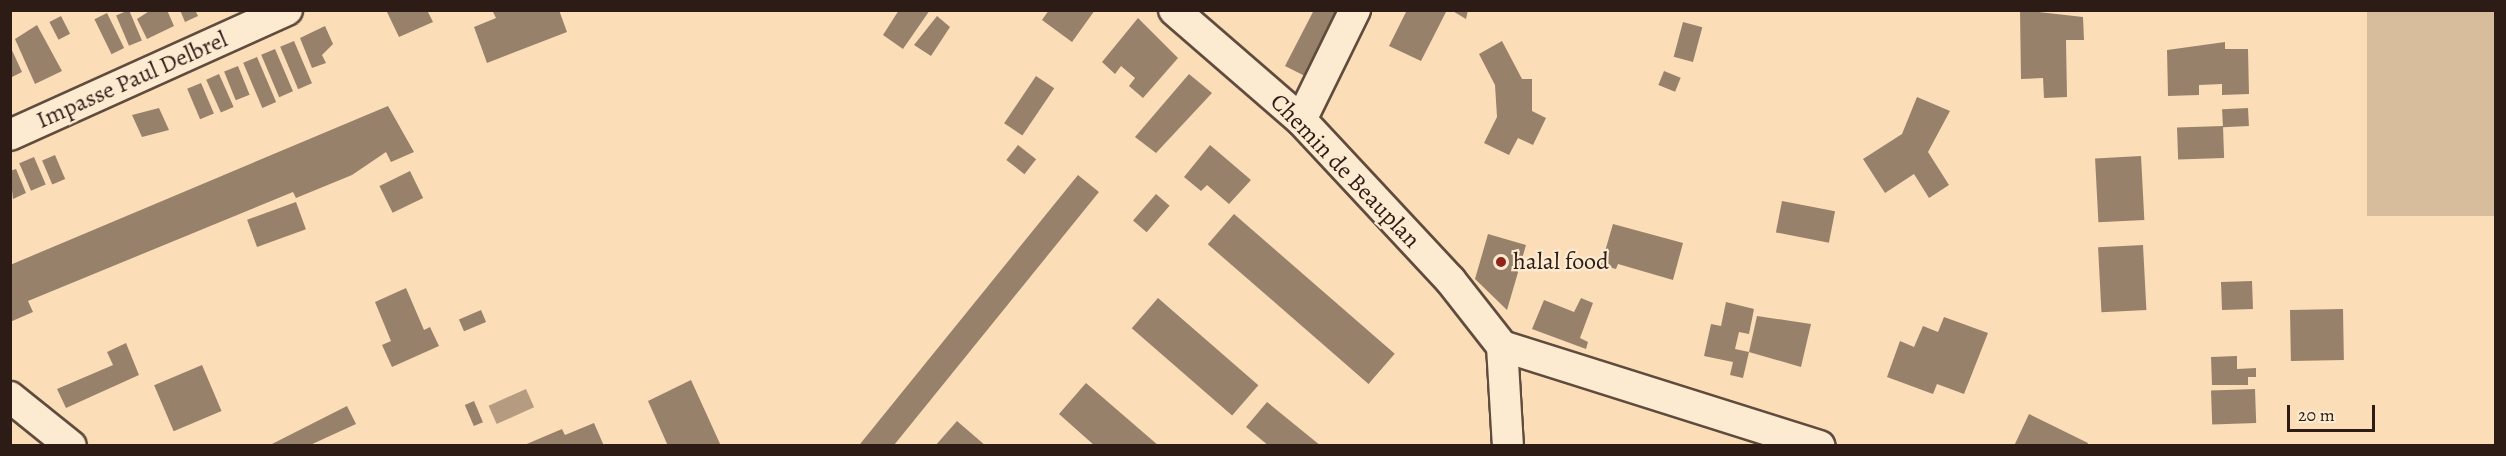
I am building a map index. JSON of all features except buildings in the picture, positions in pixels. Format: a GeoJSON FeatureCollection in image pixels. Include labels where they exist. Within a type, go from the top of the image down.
{"type":"FeatureCollection","features":[{"type":"Feature","properties":{"kind":"street","name":"Impasse Paul Delbrel"},"geometry":{"type":"LineString","coordinates":[[10,135],[287,10]]}},
{"type":"Feature","properties":{"kind":"street","name":"Chemin de Beauplan"},"geometry":{"type":"LineString","coordinates":[[1174,10],[1301,120],[1451,281],[1502,346]]}},
{"type":"Feature","properties":{"kind":"street"},"geometry":{"type":"LineString","coordinates":[[1301,120],[1355,10]]}},
{"type":"Feature","properties":{"kind":"street"},"geometry":{"type":"LineString","coordinates":[[1508,446],[1502,346],[1820,446]]}},
{"type":"Feature","properties":{"kind":"street"},"geometry":{"type":"LineString","coordinates":[[10,397],[71,446]]}},
{"type":"Feature","properties":{"kind":"shaded area"},"geometry":{"type":"Polygon","coordinates":[[[2367,11],[2495,11],[2495,216],[2367,216],[2367,11]]]}},
{"type":"Feature","properties":{"kind":"shaded area"},"geometry":{"type":"Polygon","coordinates":[[[526,389],[534,407],[497,424],[489,406],[526,389]]]}},
{"type":"Feature","properties":{"kind":"place","name":"halal food"},"geometry":{"type":"Point","coordinates":[1501,262]}}]}
